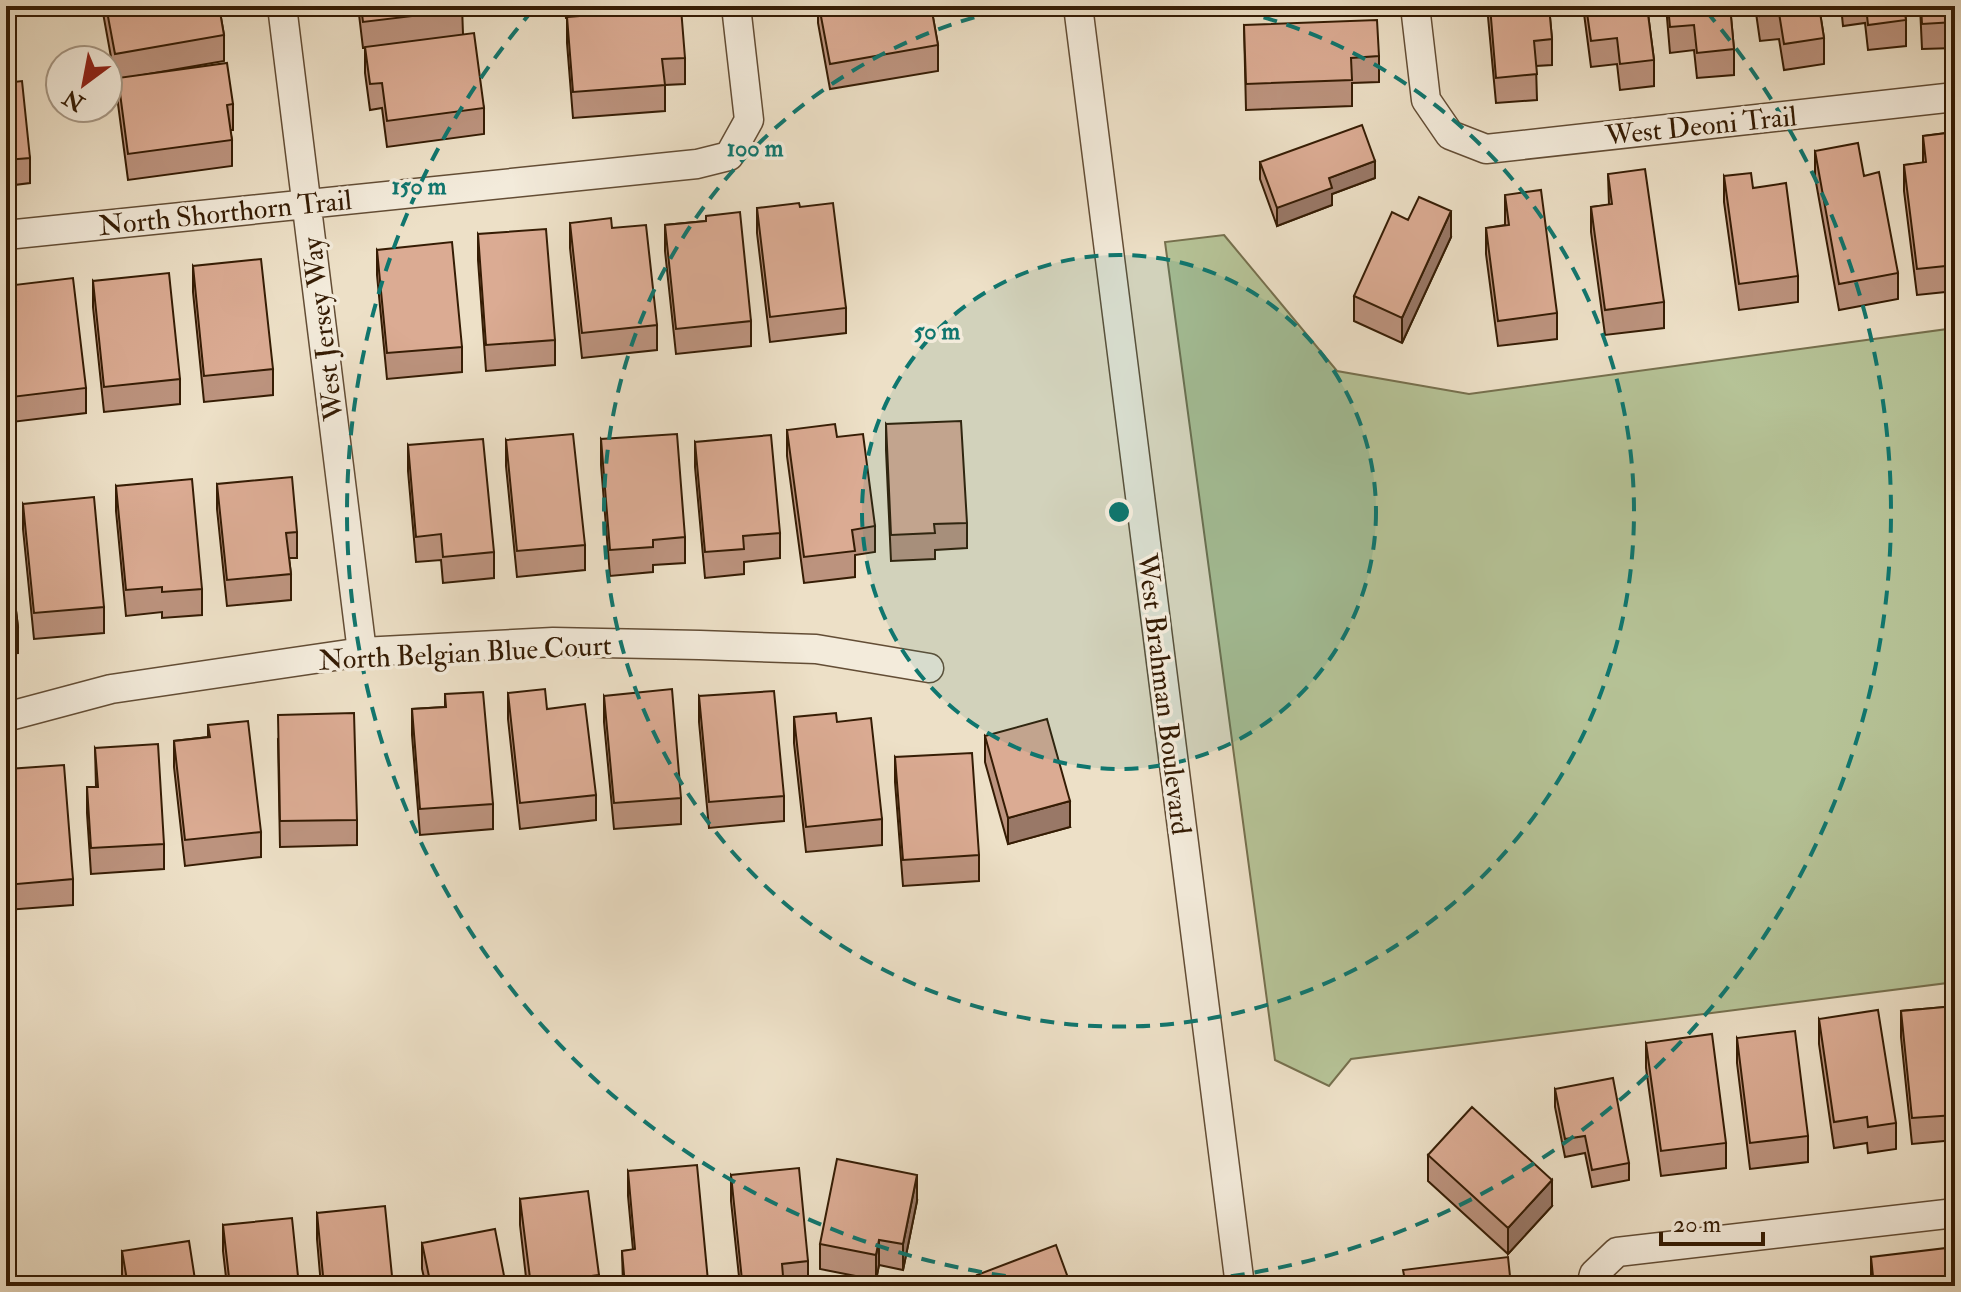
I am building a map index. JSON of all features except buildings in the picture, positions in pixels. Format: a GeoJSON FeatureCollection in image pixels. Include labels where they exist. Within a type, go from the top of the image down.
{"type":"FeatureCollection","features":[{"type":"Feature","properties":{"kind":"street","name":"West Jersey Way"},"geometry":{"type":"LineString","coordinates":[[282,6],[362,652]]}},
{"type":"Feature","properties":{"kind":"street","name":"North Shorthorn Trail"},"geometry":{"type":"LineString","coordinates":[[6,235],[697,164],[729,156],[749,120],[736,6]]}},
{"type":"Feature","properties":{"kind":"street","name":"West Brahman Boulevard"},"geometry":{"type":"LineString","coordinates":[[1078,6],[1240,1286]]}},
{"type":"Feature","properties":{"kind":"street","name":"West Deoni Trail"},"geometry":{"type":"LineString","coordinates":[[1415,6],[1426,100],[1450,135],[1486,149],[1955,97]]}},
{"type":"Feature","properties":{"kind":"street","name":"North Belgian Blue Court"},"geometry":{"type":"LineString","coordinates":[[6,717],[111,689],[362,652],[553,642],[714,646],[816,649],[929,668]]}},
{"type":"Feature","properties":{"kind":"street"},"geometry":{"type":"LineString","coordinates":[[1593,1280],[1617,1252],[1955,1213]]}},
{"type":"Feature","properties":{"kind":"green space"},"geometry":{"type":"Polygon","coordinates":[[[1224,235],[1337,371],[1469,394],[1955,328],[1955,982],[1351,1059],[1329,1086],[1275,1060],[1165,242],[1224,235]]]}}]}
